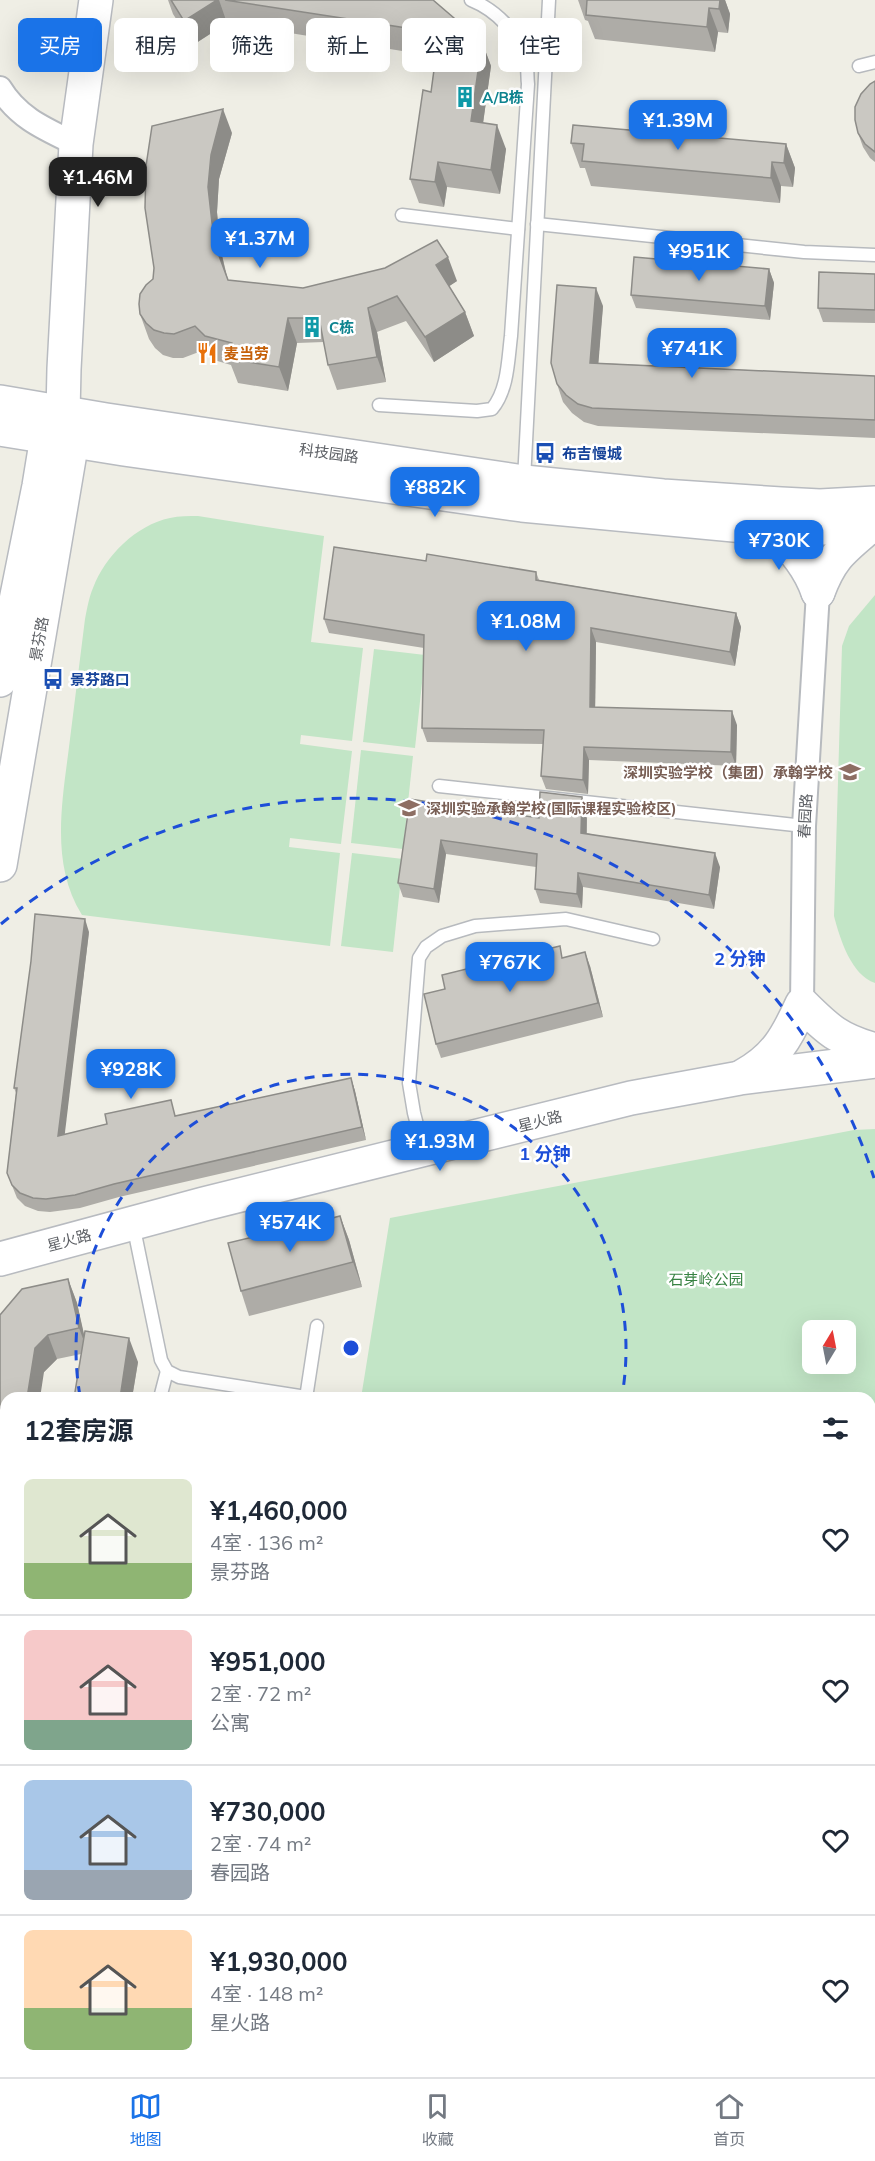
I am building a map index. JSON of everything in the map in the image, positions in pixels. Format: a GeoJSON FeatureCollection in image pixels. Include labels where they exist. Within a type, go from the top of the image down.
{"type":"FeatureCollection","features":[{"type":"Feature","properties":{"kind":"street","name":"景芬路"},"geometry":{"type":"LineString","coordinates":[[0,865],[61,430],[76,144],[96,0]]}},
{"type":"Feature","properties":{"kind":"street"},"geometry":{"type":"LineString","coordinates":[[0,88],[10,104],[42,128],[76,144]]}},
{"type":"Feature","properties":{"kind":"street","name":"科技园路"},"geometry":{"type":"LineString","coordinates":[[0,402],[61,430],[522,505],[775,530],[873,519]]}},
{"type":"Feature","properties":{"kind":"street","name":"科技园路"},"geometry":{"type":"LineString","coordinates":[[0,429],[61,430],[663,496],[819,506],[873,519]]}},
{"type":"Feature","properties":{"kind":"street","name":"景芬路"},"geometry":{"type":"LineString","coordinates":[[0,674],[39,486],[61,430]]}},
{"type":"Feature","properties":{"kind":"street","name":"春园路"},"geometry":{"type":"LineString","coordinates":[[740,1078],[761,1066],[776,1052],[790,1032],[802,1004],[804,826],[818,592],[834,559],[873,519]]}},
{"type":"Feature","properties":{"kind":"street","name":"春园路"},"geometry":{"type":"LineString","coordinates":[[775,530],[801,558],[811,573],[818,592]]}},
{"type":"Feature","properties":{"kind":"street"},"geometry":{"type":"LineString","coordinates":[[802,1004],[832,1033],[852,1044],[875,1050]]}},
{"type":"Feature","properties":{"kind":"street","name":"星火路"},"geometry":{"type":"LineString","coordinates":[[0,1259],[423,1149],[631,1098],[740,1078],[875,1061]]}},
{"type":"Feature","properties":{"kind":"lane"},"geometry":{"type":"LineString","coordinates":[[379,405],[477,411],[492,409],[500,400],[507,372],[528,84],[526,60],[516,37],[502,19],[471,0]]}},
{"type":"Feature","properties":{"kind":"lane"},"geometry":{"type":"LineString","coordinates":[[524,482],[549,0]]}},
{"type":"Feature","properties":{"kind":"lane"},"geometry":{"type":"LineString","coordinates":[[859,66],[875,62]]}},
{"type":"Feature","properties":{"kind":"lane"},"geometry":{"type":"LineString","coordinates":[[402,215],[518,229]]}},
{"type":"Feature","properties":{"kind":"lane"},"geometry":{"type":"LineString","coordinates":[[537,224],[804,252],[875,255]]}},
{"type":"Feature","properties":{"kind":"lane"},"geometry":{"type":"LineString","coordinates":[[439,786],[804,826]]}},
{"type":"Feature","properties":{"kind":"lane"},"geometry":{"type":"LineString","coordinates":[[423,1149],[409,1083],[419,958],[426,947],[442,936],[475,926],[566,919],[653,939]]}},
{"type":"Feature","properties":{"kind":"lane"},"geometry":{"type":"LineString","coordinates":[[133,1223],[161,1360],[167,1371],[179,1377],[274,1392]]}},
{"type":"Feature","properties":{"kind":"lane"},"geometry":{"type":"LineString","coordinates":[[307,1392],[317,1326]]}},
{"type":"Feature","properties":{"kind":"lane"},"geometry":{"type":"LineString","coordinates":[[162,1392],[167,1371]]}},
{"type":"Feature","properties":{"kind":"green space"},"geometry":{"type":"Polygon","coordinates":[[[198,516],[324,536],[311,642],[363,648],[352,741],[301,735],[300,744],[352,751],[341,844],[290,838],[289,847],[340,853],[330,946],[82,915],[65,873],[61,829],[64,784],[90,595],[105,565],[134,535],[145,527],[170,518],[198,516]]]}},
{"type":"Feature","properties":{"kind":"green space"},"geometry":{"type":"Polygon","coordinates":[[[875,595],[875,983],[867,979],[853,964],[843,945],[834,916],[842,646],[849,626],[875,595]]]}},
{"type":"Feature","properties":{"kind":"green space"},"geometry":{"type":"Polygon","coordinates":[[[374,649],[425,655],[415,748],[363,742],[374,649]]]}},
{"type":"Feature","properties":{"kind":"green space"},"geometry":{"type":"Polygon","coordinates":[[[361,750],[413,756],[403,849],[351,843],[361,750]]]}},
{"type":"Feature","properties":{"kind":"green space"},"geometry":{"type":"Polygon","coordinates":[[[352,853],[403,859],[393,952],[341,946],[352,853]]]}},
{"type":"Feature","properties":{"kind":"green space","name":"石芽岭公园"},"geometry":{"type":"Polygon","coordinates":[[[875,1129],[875,1392],[362,1392],[390,1218],[854,1130],[875,1129]]]}},
{"type":"Feature","properties":{"kind":"building"},"geometry":{"type":"Polygon","coordinates":[[[171,0],[217,0],[189,18],[182,18],[171,0]]]}},
{"type":"Feature","properties":{"kind":"building"},"geometry":{"type":"Polygon","coordinates":[[[225,0],[433,0],[454,18],[402,18],[402,27],[390,25],[390,18],[342,18],[225,0]]]}},
{"type":"Feature","properties":{"kind":"building"},"geometry":{"type":"Polygon","coordinates":[[[587,0],[720,0],[719,9],[709,8],[707,27],[586,15],[587,0]]]}},
{"type":"Feature","properties":{"kind":"building"},"geometry":{"type":"Polygon","coordinates":[[[434,72],[478,72],[471,121],[497,125],[491,170],[438,162],[435,182],[410,179],[423,90],[431,92],[434,72]]]}},
{"type":"Feature","properties":{"kind":"building"},"geometry":{"type":"Polygon","coordinates":[[[875,81],[875,152],[865,144],[858,133],[855,107],[861,94],[875,81]]]}},
{"type":"Feature","properties":{"kind":"building"},"geometry":{"type":"Polygon","coordinates":[[[223,109],[211,155],[208,187],[218,253],[228,280],[303,288],[385,268],[437,240],[448,257],[436,265],[465,312],[425,337],[397,296],[368,308],[377,357],[328,365],[319,318],[288,318],[279,367],[229,359],[232,343],[205,336],[195,326],[174,334],[154,330],[140,314],[139,304],[140,294],[153,279],[154,268],[145,208],[146,166],[152,126],[223,109]]]}},
{"type":"Feature","properties":{"kind":"building"},"geometry":{"type":"Polygon","coordinates":[[[573,125],[786,144],[784,163],[772,162],[771,178],[582,161],[584,144],[571,143],[573,125]]]}},
{"type":"Feature","properties":{"kind":"building"},"geometry":{"type":"Polygon","coordinates":[[[634,257],[769,269],[765,306],[631,295],[634,257]]]}},
{"type":"Feature","properties":{"kind":"building"},"geometry":{"type":"Polygon","coordinates":[[[819,272],[875,274],[875,310],[818,308],[819,272]]]}},
{"type":"Feature","properties":{"kind":"building"},"geometry":{"type":"Polygon","coordinates":[[[557,285],[596,288],[590,363],[875,376],[875,420],[592,408],[578,404],[557,384],[551,363],[557,285]]]}},
{"type":"Feature","properties":{"kind":"building"},"geometry":{"type":"Polygon","coordinates":[[[334,547],[426,561],[427,554],[536,572],[536,580],[736,613],[730,652],[591,628],[590,707],[732,711],[731,752],[584,747],[583,780],[541,776],[544,730],[422,728],[424,635],[324,619],[334,547]]]}},
{"type":"Feature","properties":{"kind":"building"},"geometry":{"type":"Polygon","coordinates":[[[540,792],[582,797],[581,833],[715,853],[709,895],[578,873],[577,894],[535,889],[537,854],[441,840],[434,889],[398,883],[410,799],[539,818],[540,792]]]}},
{"type":"Feature","properties":{"kind":"building"},"geometry":{"type":"Polygon","coordinates":[[[35,914],[85,919],[58,1136],[107,1124],[105,1114],[171,1100],[175,1116],[351,1078],[362,1127],[75,1195],[46,1199],[33,1198],[20,1193],[12,1185],[7,1173],[17,1088],[14,1088],[35,914]]]}},
{"type":"Feature","properties":{"kind":"building"},"geometry":{"type":"Polygon","coordinates":[[[560,946],[562,958],[585,952],[598,1003],[436,1044],[424,994],[445,989],[442,975],[560,946]]]}},
{"type":"Feature","properties":{"kind":"building"},"geometry":{"type":"Polygon","coordinates":[[[340,1216],[353,1262],[241,1291],[228,1243],[257,1236],[257,1238],[340,1216]]]}},
{"type":"Feature","properties":{"kind":"building"},"geometry":{"type":"Polygon","coordinates":[[[68,1279],[79,1328],[48,1335],[35,1348],[28,1392],[0,1392],[0,1315],[22,1289],[68,1279]]]}},
{"type":"Feature","properties":{"kind":"building"},"geometry":{"type":"Polygon","coordinates":[[[85,1331],[129,1338],[121,1392],[75,1392],[85,1331]]]}},
{"type":"Feature","properties":{"kind":"place","name":"A/B栋"},"geometry":{"type":"Point","coordinates":[465,97]}},
{"type":"Feature","properties":{"kind":"place","name":"C栋"},"geometry":{"type":"Point","coordinates":[312,327]}},
{"type":"Feature","properties":{"kind":"place","name":"麦当劳"},"geometry":{"type":"Point","coordinates":[207,353]}},
{"type":"Feature","properties":{"kind":"place","name":"布吉慢城"},"geometry":{"type":"Point","coordinates":[545,453]}},
{"type":"Feature","properties":{"kind":"place","name":"景芬路口"},"geometry":{"type":"Point","coordinates":[53,679]}},
{"type":"Feature","properties":{"kind":"place","name":"深圳实验学校（集团）承翰学校"},"geometry":{"type":"Point","coordinates":[850,772]}},
{"type":"Feature","properties":{"kind":"place","name":"深圳实验承翰学校(国际课程实验校区)"},"geometry":{"type":"Point","coordinates":[409,808]}}]}
